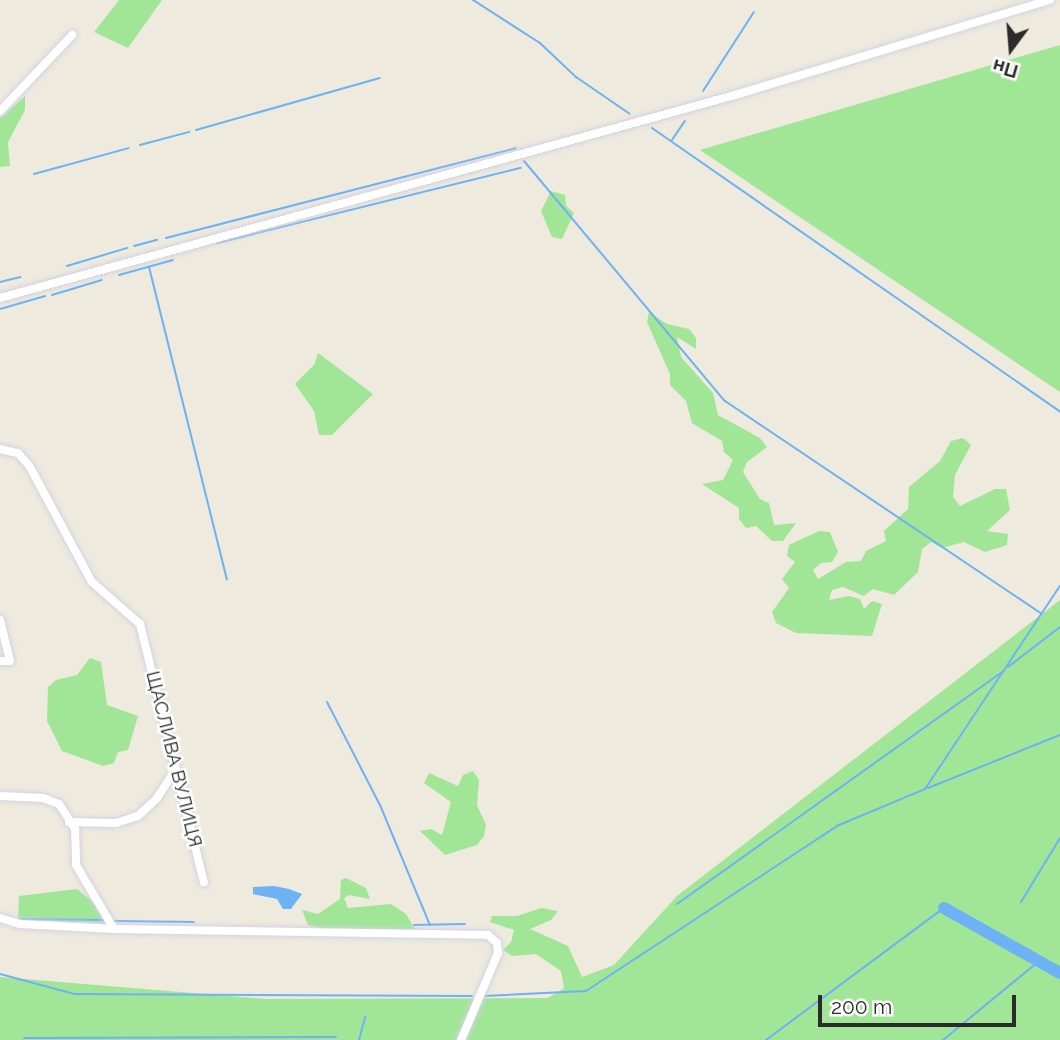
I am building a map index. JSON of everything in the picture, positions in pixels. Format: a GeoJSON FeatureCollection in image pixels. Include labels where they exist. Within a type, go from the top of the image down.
{"type":"FeatureCollection","features":[{"type":"Feature","properties":{"kind":"street"},"geometry":{"type":"LineString","coordinates":[[0,298],[736,95],[1051,0]]}},
{"type":"Feature","properties":{"kind":"street"},"geometry":{"type":"LineString","coordinates":[[0,111],[72,35]]}},
{"type":"Feature","properties":{"kind":"street","name":"ЩАСЛИВА ВУЛИЦЯ"},"geometry":{"type":"LineString","coordinates":[[0,449],[18,453],[30,467],[92,582],[140,624],[145,635],[204,882]]}},
{"type":"Feature","properties":{"kind":"street"},"geometry":{"type":"LineString","coordinates":[[0,620],[10,661],[0,662]]}},
{"type":"Feature","properties":{"kind":"street"},"geometry":{"type":"LineString","coordinates":[[69,822],[116,823],[138,816],[157,798],[176,767]]}},
{"type":"Feature","properties":{"kind":"street"},"geometry":{"type":"LineString","coordinates":[[0,796],[52,799],[69,822],[77,844],[76,865],[114,929]]}},
{"type":"Feature","properties":{"kind":"street"},"geometry":{"type":"LineString","coordinates":[[0,918],[20,924],[114,929],[488,935],[498,953],[461,1040]]}},
{"type":"Feature","properties":{"kind":"green space"},"geometry":{"type":"Polygon","coordinates":[[[119,0],[162,0],[128,48],[94,32],[119,0]]]}},
{"type":"Feature","properties":{"kind":"green space"},"geometry":{"type":"Polygon","coordinates":[[[1060,45],[1060,392],[700,150],[1060,45]]]}},
{"type":"Feature","properties":{"kind":"green space"},"geometry":{"type":"Polygon","coordinates":[[[25,96],[25,110],[8,142],[10,166],[0,167],[0,118],[25,96]]]}},
{"type":"Feature","properties":{"kind":"green space"},"geometry":{"type":"Polygon","coordinates":[[[551,191],[565,195],[566,206],[574,213],[562,239],[552,237],[541,211],[551,191]]]}},
{"type":"Feature","properties":{"kind":"green space"},"geometry":{"type":"Polygon","coordinates":[[[649,312],[667,324],[689,329],[696,338],[696,349],[677,337],[681,357],[713,393],[718,415],[760,438],[767,447],[747,462],[743,472],[760,499],[769,503],[774,525],[796,523],[783,541],[772,541],[756,526],[746,528],[739,519],[739,508],[702,484],[723,480],[733,460],[724,452],[722,441],[692,423],[686,401],[670,385],[670,374],[647,322],[649,312]]]}},
{"type":"Feature","properties":{"kind":"green space"},"geometry":{"type":"Polygon","coordinates":[[[318,353],[373,394],[332,435],[319,435],[314,411],[295,384],[314,365],[318,353]]]}},
{"type":"Feature","properties":{"kind":"green space"},"geometry":{"type":"Polygon","coordinates":[[[963,438],[971,445],[955,475],[953,497],[960,506],[995,489],[1006,489],[1010,510],[987,531],[1008,534],[1007,545],[985,552],[964,542],[942,548],[931,542],[922,549],[918,572],[894,595],[873,589],[864,596],[843,587],[832,590],[829,600],[849,596],[860,599],[864,609],[872,601],[882,604],[872,636],[796,633],[776,623],[772,612],[789,588],[782,579],[795,562],[787,556],[789,545],[819,531],[830,532],[838,552],[832,562],[821,563],[813,570],[818,579],[846,562],[861,561],[866,551],[886,541],[884,531],[908,509],[909,487],[940,461],[951,441],[963,438]]]}},
{"type":"Feature","properties":{"kind":"green space"},"geometry":{"type":"Polygon","coordinates":[[[1060,600],[1060,1040],[0,1040],[0,977],[265,999],[548,998],[564,988],[561,971],[536,954],[512,956],[503,950],[511,942],[514,930],[490,922],[492,916],[517,916],[541,908],[558,911],[551,920],[530,929],[568,946],[582,977],[614,965],[677,896],[1060,600]]]}},
{"type":"Feature","properties":{"kind":"green space"},"geometry":{"type":"Polygon","coordinates":[[[90,658],[101,662],[107,705],[138,716],[128,750],[118,752],[114,763],[103,766],[62,751],[47,721],[48,687],[56,680],[77,675],[90,658]]]}},
{"type":"Feature","properties":{"kind":"green space"},"geometry":{"type":"Polygon","coordinates":[[[473,771],[479,780],[477,805],[486,825],[484,836],[477,845],[445,855],[420,831],[431,829],[442,835],[451,802],[424,783],[429,773],[458,786],[463,775],[473,771]]]}},
{"type":"Feature","properties":{"kind":"green space"},"geometry":{"type":"Polygon","coordinates":[[[346,878],[366,888],[370,899],[349,895],[344,898],[348,908],[391,904],[406,914],[416,931],[328,930],[308,925],[302,910],[318,914],[340,899],[341,880],[346,878]]]}},
{"type":"Feature","properties":{"kind":"green space"},"geometry":{"type":"Polygon","coordinates":[[[77,889],[103,910],[104,923],[18,920],[19,896],[77,889]]]}},
{"type":"Feature","properties":{"kind":"water"},"geometry":{"type":"Polygon","coordinates":[[[274,886],[302,894],[291,909],[283,909],[277,899],[253,894],[253,887],[274,886]]]}},
{"type":"Feature","properties":{"kind":"waterway"},"geometry":{"type":"LineString","coordinates":[[473,0],[540,43],[576,77],[630,114]]}},
{"type":"Feature","properties":{"kind":"waterway"},"geometry":{"type":"LineString","coordinates":[[703,91],[754,12]]}},
{"type":"Feature","properties":{"kind":"waterway"},"geometry":{"type":"LineString","coordinates":[[196,130],[380,78]]}},
{"type":"Feature","properties":{"kind":"waterway"},"geometry":{"type":"LineString","coordinates":[[672,140],[685,121]]}},
{"type":"Feature","properties":{"kind":"waterway"},"geometry":{"type":"LineString","coordinates":[[652,128],[1060,412]]}},
{"type":"Feature","properties":{"kind":"waterway"},"geometry":{"type":"LineString","coordinates":[[140,145],[189,132]]}},
{"type":"Feature","properties":{"kind":"waterway"},"geometry":{"type":"LineString","coordinates":[[34,174],[129,148]]}},
{"type":"Feature","properties":{"kind":"waterway"},"geometry":{"type":"LineString","coordinates":[[166,238],[516,148]]}},
{"type":"Feature","properties":{"kind":"waterway"},"geometry":{"type":"LineString","coordinates":[[524,161],[725,401],[1041,613]]}},
{"type":"Feature","properties":{"kind":"waterway"},"geometry":{"type":"LineString","coordinates":[[217,243],[521,168]]}},
{"type":"Feature","properties":{"kind":"waterway"},"geometry":{"type":"LineString","coordinates":[[134,246],[157,240]]}},
{"type":"Feature","properties":{"kind":"waterway"},"geometry":{"type":"LineString","coordinates":[[67,266],[127,248]]}},
{"type":"Feature","properties":{"kind":"waterway"},"geometry":{"type":"LineString","coordinates":[[119,275],[173,260]]}},
{"type":"Feature","properties":{"kind":"waterway"},"geometry":{"type":"LineString","coordinates":[[149,267],[227,579]]}},
{"type":"Feature","properties":{"kind":"waterway"},"geometry":{"type":"LineString","coordinates":[[0,282],[20,277]]}},
{"type":"Feature","properties":{"kind":"waterway"},"geometry":{"type":"LineString","coordinates":[[52,295],[102,280]]}},
{"type":"Feature","properties":{"kind":"waterway"},"geometry":{"type":"LineString","coordinates":[[0,309],[45,296]]}},
{"type":"Feature","properties":{"kind":"waterway"},"geometry":{"type":"LineString","coordinates":[[484,996],[586,991],[839,825],[925,789],[1060,586]]}},
{"type":"Feature","properties":{"kind":"waterway"},"geometry":{"type":"LineString","coordinates":[[1008,667],[1060,627]]}},
{"type":"Feature","properties":{"kind":"waterway"},"geometry":{"type":"LineString","coordinates":[[677,904],[1004,671]]}},
{"type":"Feature","properties":{"kind":"waterway"},"geometry":{"type":"LineString","coordinates":[[327,702],[380,805],[430,925]]}},
{"type":"Feature","properties":{"kind":"waterway"},"geometry":{"type":"LineString","coordinates":[[928,788],[1060,735]]}},
{"type":"Feature","properties":{"kind":"waterway"},"geometry":{"type":"LineString","coordinates":[[1021,902],[1060,838]]}},
{"type":"Feature","properties":{"kind":"waterway"},"geometry":{"type":"LineString","coordinates":[[766,1040],[944,908]]}},
{"type":"Feature","properties":{"kind":"waterway"},"geometry":{"type":"LineString","coordinates":[[944,908],[1060,973]]}},
{"type":"Feature","properties":{"kind":"waterway"},"geometry":{"type":"LineString","coordinates":[[21,919],[104,920]]}},
{"type":"Feature","properties":{"kind":"waterway"},"geometry":{"type":"LineString","coordinates":[[114,921],[194,922]]}},
{"type":"Feature","properties":{"kind":"waterway"},"geometry":{"type":"LineString","coordinates":[[414,925],[465,924]]}},
{"type":"Feature","properties":{"kind":"waterway"},"geometry":{"type":"LineString","coordinates":[[943,1040],[1038,962]]}},
{"type":"Feature","properties":{"kind":"waterway"},"geometry":{"type":"LineString","coordinates":[[0,974],[74,994],[472,996]]}},
{"type":"Feature","properties":{"kind":"waterway"},"geometry":{"type":"LineString","coordinates":[[359,1040],[365,1017]]}},
{"type":"Feature","properties":{"kind":"waterway"},"geometry":{"type":"LineString","coordinates":[[24,1038],[336,1037]]}}]}
